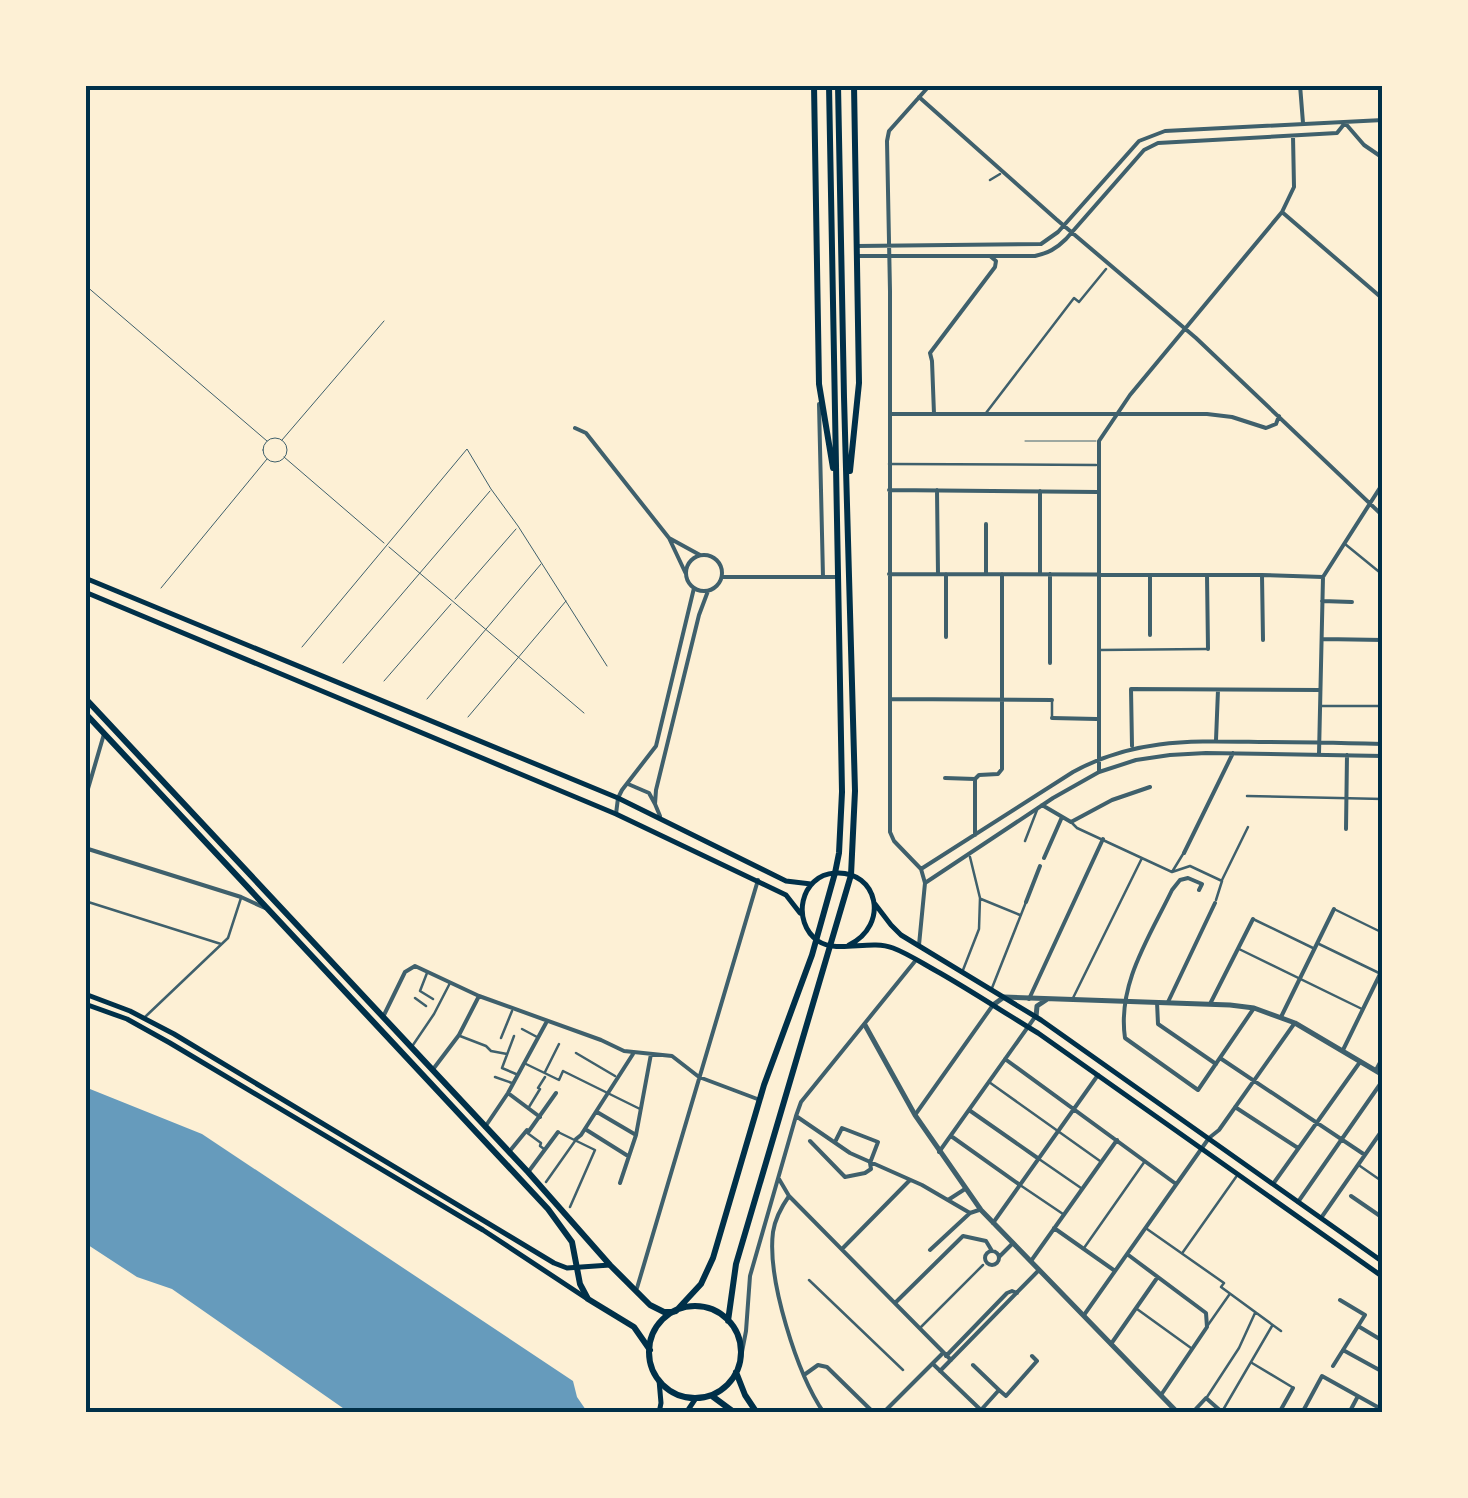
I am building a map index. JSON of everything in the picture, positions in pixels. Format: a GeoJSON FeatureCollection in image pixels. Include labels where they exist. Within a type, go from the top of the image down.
{"type":"FeatureCollection","features":[{"type":"Feature","properties":{"kind":"main road"},"geometry":{"type":"LineString","coordinates":[[814,85],[819,384],[836,492]]}},
{"type":"Feature","properties":{"kind":"main road"},"geometry":{"type":"LineString","coordinates":[[85,698],[636,1291],[655,1308],[675,1311],[700,1306],[728,1320],[740,1341],[741,1357],[726,1386],[696,1398],[678,1395],[659,1380],[650,1350],[656,1329],[664,1318],[675,1311],[701,1284],[713,1258],[760,1100],[816,940],[839,853],[842,792],[829,85]]}},
{"type":"Feature","properties":{"kind":"main road"},"geometry":{"type":"LineString","coordinates":[[728,1320],[736,1264],[851,875],[855,791],[838,85]]}},
{"type":"Feature","properties":{"kind":"main road"},"geometry":{"type":"LineString","coordinates":[[848,492],[859,383],[854,85]]}},
{"type":"Feature","properties":{"kind":"main road"},"geometry":{"type":"LineString","coordinates":[[85,578],[618,798],[786,881],[812,884]]}},
{"type":"Feature","properties":{"kind":"main road"},"geometry":{"type":"LineString","coordinates":[[85,592],[616,814],[758,880],[786,894],[816,940],[831,946],[890,947],[916,960],[1029,1027],[1383,1277]]}},
{"type":"Feature","properties":{"kind":"main road"},"geometry":{"type":"LineString","coordinates":[[85,714],[548,1209],[572,1242],[580,1284],[588,1299]]}},
{"type":"Feature","properties":{"kind":"main road"},"geometry":{"type":"LineString","coordinates":[[801,915],[804,896],[812,884],[822,876],[851,875],[865,884],[891,926],[1036,1016],[1383,1262]]}},
{"type":"Feature","properties":{"kind":"main road"},"geometry":{"type":"LineString","coordinates":[[850,945],[868,931],[874,902]]}},
{"type":"Feature","properties":{"kind":"main road"},"geometry":{"type":"LineString","coordinates":[[85,994],[174,1034],[538,1254],[567,1268],[610,1265]]}},
{"type":"Feature","properties":{"kind":"main road"},"geometry":{"type":"LineString","coordinates":[[85,1004],[127,1019],[170,1043],[482,1230],[634,1328],[650,1350]]}},
{"type":"Feature","properties":{"kind":"main road"},"geometry":{"type":"LineString","coordinates":[[736,1372],[745,1396],[758,1413]]}},
{"type":"Feature","properties":{"kind":"main road"},"geometry":{"type":"LineString","coordinates":[[659,1380],[659,1412]]}},
{"type":"Feature","properties":{"kind":"main road"},"geometry":{"type":"LineString","coordinates":[[711,1395],[736,1413]]}},
{"type":"Feature","properties":{"kind":"main road"},"geometry":{"type":"LineString","coordinates":[[686,1413],[696,1398]]}},
{"type":"Feature","properties":{"kind":"street"},"geometry":{"type":"LineString","coordinates":[[919,944],[925,883],[922,869],[890,832],[888,136],[930,85]]}},
{"type":"Feature","properties":{"kind":"street"},"geometry":{"type":"LineString","coordinates":[[1300,85],[1302,124]]}},
{"type":"Feature","properties":{"kind":"street"},"geometry":{"type":"LineString","coordinates":[[920,96],[1185,328],[1383,516]]}},
{"type":"Feature","properties":{"kind":"street"},"geometry":{"type":"LineString","coordinates":[[858,246],[1030,245],[1050,239],[1139,141],[1165,131],[1383,120]]}},
{"type":"Feature","properties":{"kind":"street"},"geometry":{"type":"LineString","coordinates":[[858,256],[1046,254],[1057,248],[1150,146],[1164,141],[1337,133],[1345,123]]}},
{"type":"Feature","properties":{"kind":"street"},"geometry":{"type":"LineString","coordinates":[[1345,123],[1364,145],[1383,158]]}},
{"type":"Feature","properties":{"kind":"street"},"geometry":{"type":"LineString","coordinates":[[1098,772],[1099,440],[1115,414],[1282,212],[1294,187],[1293,136]]}},
{"type":"Feature","properties":{"kind":"street"},"geometry":{"type":"LineString","coordinates":[[990,180],[1000,174]]}},
{"type":"Feature","properties":{"kind":"street"},"geometry":{"type":"LineString","coordinates":[[1282,212],[1382,295]]}},
{"type":"Feature","properties":{"kind":"street"},"geometry":{"type":"LineString","coordinates":[[934,414],[930,352],[995,268],[996,261],[990,256]]}},
{"type":"Feature","properties":{"kind":"street"},"geometry":{"type":"LineString","coordinates":[[985,414],[1074,298],[1079,302],[1106,269]]}},
{"type":"Feature","properties":{"kind":"street"},"geometry":{"type":"LineString","coordinates":[[819,384],[823,577]]}},
{"type":"Feature","properties":{"kind":"street"},"geometry":{"type":"LineString","coordinates":[[890,414],[1207,414],[1266,428],[1276,424],[1279,416]]}},
{"type":"Feature","properties":{"kind":"street"},"geometry":{"type":"LineString","coordinates":[[574,428],[586,433],[669,538],[690,584],[708,591]]}},
{"type":"Feature","properties":{"kind":"street"},"geometry":{"type":"LineString","coordinates":[[889,464],[1098,465]]}},
{"type":"Feature","properties":{"kind":"street"},"geometry":{"type":"LineString","coordinates":[[1319,754],[1322,577],[1383,483]]}},
{"type":"Feature","properties":{"kind":"street"},"geometry":{"type":"LineString","coordinates":[[889,490],[1098,492]]}},
{"type":"Feature","properties":{"kind":"street"},"geometry":{"type":"LineString","coordinates":[[937,490],[938,574]]}},
{"type":"Feature","properties":{"kind":"street"},"geometry":{"type":"LineString","coordinates":[[1040,492],[1040,574]]}},
{"type":"Feature","properties":{"kind":"street"},"geometry":{"type":"LineString","coordinates":[[986,524],[986,574]]}},
{"type":"Feature","properties":{"kind":"street"},"geometry":{"type":"LineString","coordinates":[[655,804],[699,615],[708,591],[722,577],[722,570],[712,556],[700,555],[669,538]]}},
{"type":"Feature","properties":{"kind":"street"},"geometry":{"type":"LineString","coordinates":[[1344,544],[1383,575]]}},
{"type":"Feature","properties":{"kind":"street"},"geometry":{"type":"LineString","coordinates":[[686,574],[690,562],[700,555]]}},
{"type":"Feature","properties":{"kind":"street"},"geometry":{"type":"LineString","coordinates":[[890,574],[1322,577]]}},
{"type":"Feature","properties":{"kind":"street"},"geometry":{"type":"LineString","coordinates":[[946,574],[946,637]]}},
{"type":"Feature","properties":{"kind":"street"},"geometry":{"type":"LineString","coordinates":[[975,835],[975,779],[978,774],[998,774],[1002,769],[1002,574]]}},
{"type":"Feature","properties":{"kind":"street"},"geometry":{"type":"LineString","coordinates":[[1050,574],[1050,663]]}},
{"type":"Feature","properties":{"kind":"street"},"geometry":{"type":"LineString","coordinates":[[1150,575],[1150,635]]}},
{"type":"Feature","properties":{"kind":"street"},"geometry":{"type":"LineString","coordinates":[[1098,650],[1208,649],[1207,575]]}},
{"type":"Feature","properties":{"kind":"street"},"geometry":{"type":"LineString","coordinates":[[1262,575],[1263,640]]}},
{"type":"Feature","properties":{"kind":"street"},"geometry":{"type":"LineString","coordinates":[[722,577],[837,577]]}},
{"type":"Feature","properties":{"kind":"street"},"geometry":{"type":"LineString","coordinates":[[616,814],[618,798],[626,784],[656,746],[694,588]]}},
{"type":"Feature","properties":{"kind":"street"},"geometry":{"type":"LineString","coordinates":[[1321,601],[1352,602]]}},
{"type":"Feature","properties":{"kind":"street"},"geometry":{"type":"LineString","coordinates":[[1321,639],[1383,640]]}},
{"type":"Feature","properties":{"kind":"street"},"geometry":{"type":"LineString","coordinates":[[1132,748],[1131,690],[1320,690]]}},
{"type":"Feature","properties":{"kind":"street"},"geometry":{"type":"LineString","coordinates":[[1216,741],[1218,690]]}},
{"type":"Feature","properties":{"kind":"street"},"geometry":{"type":"LineString","coordinates":[[890,698],[1052,700],[1052,718],[1098,719]]}},
{"type":"Feature","properties":{"kind":"street"},"geometry":{"type":"LineString","coordinates":[[1320,706],[1383,706]]}},
{"type":"Feature","properties":{"kind":"street"},"geometry":{"type":"LineString","coordinates":[[85,799],[104,734]]}},
{"type":"Feature","properties":{"kind":"street"},"geometry":{"type":"LineString","coordinates":[[922,869],[1098,758],[1132,748],[1174,741],[1383,744]]}},
{"type":"Feature","properties":{"kind":"street"},"geometry":{"type":"LineString","coordinates":[[656,746],[663,761]]}},
{"type":"Feature","properties":{"kind":"street"},"geometry":{"type":"LineString","coordinates":[[1172,872],[1233,754]]}},
{"type":"Feature","properties":{"kind":"street"},"geometry":{"type":"LineString","coordinates":[[925,883],[1098,772],[1136,760],[1170,755],[1383,756]]}},
{"type":"Feature","properties":{"kind":"street"},"geometry":{"type":"LineString","coordinates":[[1346,829],[1347,755]]}},
{"type":"Feature","properties":{"kind":"street"},"geometry":{"type":"LineString","coordinates":[[945,778],[975,779]]}},
{"type":"Feature","properties":{"kind":"street"},"geometry":{"type":"LineString","coordinates":[[626,784],[648,793],[662,820]]}},
{"type":"Feature","properties":{"kind":"street"},"geometry":{"type":"LineString","coordinates":[[1071,822],[1112,800],[1150,787]]}},
{"type":"Feature","properties":{"kind":"street"},"geometry":{"type":"LineString","coordinates":[[1246,796],[1383,799]]}},
{"type":"Feature","properties":{"kind":"street"},"geometry":{"type":"LineString","coordinates":[[1040,806],[1077,828],[1172,872],[1190,866],[1222,881]]}},
{"type":"Feature","properties":{"kind":"street"},"geometry":{"type":"LineString","coordinates":[[1025,841],[1040,806]]}},
{"type":"Feature","properties":{"kind":"street"},"geometry":{"type":"LineString","coordinates":[[992,989],[1062,817]]}},
{"type":"Feature","properties":{"kind":"street"},"geometry":{"type":"LineString","coordinates":[[1168,1002],[1248,827]]}},
{"type":"Feature","properties":{"kind":"street"},"geometry":{"type":"LineString","coordinates":[[1030,999],[1103,840]]}},
{"type":"Feature","properties":{"kind":"street"},"geometry":{"type":"LineString","coordinates":[[85,848],[267,908]]}},
{"type":"Feature","properties":{"kind":"street"},"geometry":{"type":"LineString","coordinates":[[963,971],[979,929],[980,898],[969,853]]}},
{"type":"Feature","properties":{"kind":"street"},"geometry":{"type":"LineString","coordinates":[[1073,1000],[1142,858]]}},
{"type":"Feature","properties":{"kind":"street"},"geometry":{"type":"LineString","coordinates":[[1199,890],[1202,884],[1188,878],[1180,880],[1172,890],[1130,977],[1124,1001],[1126,1038],[1198,1090],[1254,1008]]}},
{"type":"Feature","properties":{"kind":"street"},"geometry":{"type":"LineString","coordinates":[[636,1291],[758,880]]}},
{"type":"Feature","properties":{"kind":"street"},"geometry":{"type":"LineString","coordinates":[[144,1018],[228,938],[241,897],[252,892],[256,881]]}},
{"type":"Feature","properties":{"kind":"street"},"geometry":{"type":"LineString","coordinates":[[980,898],[1021,915]]}},
{"type":"Feature","properties":{"kind":"street"},"geometry":{"type":"LineString","coordinates":[[85,901],[221,944]]}},
{"type":"Feature","properties":{"kind":"street"},"geometry":{"type":"LineString","coordinates":[[1282,1017],[1334,909],[1383,933]]}},
{"type":"Feature","properties":{"kind":"street"},"geometry":{"type":"LineString","coordinates":[[1210,1004],[1252,920],[1382,971],[1343,1050]]}},
{"type":"Feature","properties":{"kind":"street"},"geometry":{"type":"LineString","coordinates":[[1238,948],[1363,1010]]}},
{"type":"Feature","properties":{"kind":"street"},"geometry":{"type":"LineString","coordinates":[[741,1357],[748,1290],[802,1102],[916,960]]}},
{"type":"Feature","properties":{"kind":"street"},"geometry":{"type":"LineString","coordinates":[[383,1017],[406,972],[415,966],[513,1010],[633,1054],[665,1054],[700,1076],[760,1100]]}},
{"type":"Feature","properties":{"kind":"street"},"geometry":{"type":"LineString","coordinates":[[428,972],[420,992],[433,999]]}},
{"type":"Feature","properties":{"kind":"street"},"geometry":{"type":"LineString","coordinates":[[411,1047],[450,982]]}},
{"type":"Feature","properties":{"kind":"street"},"geometry":{"type":"LineString","coordinates":[[420,1002],[425,995]]}},
{"type":"Feature","properties":{"kind":"street"},"geometry":{"type":"LineString","coordinates":[[432,1070],[458,1035],[479,996]]}},
{"type":"Feature","properties":{"kind":"street"},"geometry":{"type":"LineString","coordinates":[[914,1115],[993,1005],[1004,997],[1254,1008],[1282,1017],[1383,1077],[1298,1202]]}},
{"type":"Feature","properties":{"kind":"street"},"geometry":{"type":"LineString","coordinates":[[414,998],[426,1006]]}},
{"type":"Feature","properties":{"kind":"street"},"geometry":{"type":"LineString","coordinates":[[939,1152],[1029,1027],[1039,1003],[1050,999]]}},
{"type":"Feature","properties":{"kind":"street"},"geometry":{"type":"LineString","coordinates":[[1156,1002],[1158,1024],[1216,1064]]}},
{"type":"Feature","properties":{"kind":"street"},"geometry":{"type":"LineString","coordinates":[[501,1038],[513,1010]]}},
{"type":"Feature","properties":{"kind":"street"},"geometry":{"type":"LineString","coordinates":[[485,1127],[546,1022]]}},
{"type":"Feature","properties":{"kind":"street"},"geometry":{"type":"LineString","coordinates":[[1084,1316],[1294,1024]]}},
{"type":"Feature","properties":{"kind":"street"},"geometry":{"type":"LineString","coordinates":[[864,1025],[914,1115],[980,1210],[1178,1413]]}},
{"type":"Feature","properties":{"kind":"street"},"geometry":{"type":"LineString","coordinates":[[522,1029],[538,1037]]}},
{"type":"Feature","properties":{"kind":"street"},"geometry":{"type":"LineString","coordinates":[[458,1035],[507,1054]]}},
{"type":"Feature","properties":{"kind":"street"},"geometry":{"type":"LineString","coordinates":[[514,1036],[502,1068],[518,1075]]}},
{"type":"Feature","properties":{"kind":"street"},"geometry":{"type":"LineString","coordinates":[[528,1108],[559,1044]]}},
{"type":"Feature","properties":{"kind":"street"},"geometry":{"type":"LineString","coordinates":[[576,1053],[617,1077]]}},
{"type":"Feature","properties":{"kind":"street"},"geometry":{"type":"LineString","coordinates":[[546,1182],[585,1130],[633,1054]]}},
{"type":"Feature","properties":{"kind":"street"},"geometry":{"type":"LineString","coordinates":[[620,1183],[636,1135],[651,1054]]}},
{"type":"Feature","properties":{"kind":"street"},"geometry":{"type":"LineString","coordinates":[[1375,1072],[1383,1057]]}},
{"type":"Feature","properties":{"kind":"street"},"geometry":{"type":"LineString","coordinates":[[1220,1058],[1365,1155]]}},
{"type":"Feature","properties":{"kind":"street"},"geometry":{"type":"LineString","coordinates":[[1005,1060],[1176,1184]]}},
{"type":"Feature","properties":{"kind":"street"},"geometry":{"type":"LineString","coordinates":[[1272,1184],[1360,1062]]}},
{"type":"Feature","properties":{"kind":"street"},"geometry":{"type":"LineString","coordinates":[[524,1064],[559,1080],[563,1071],[642,1110]]}},
{"type":"Feature","properties":{"kind":"street"},"geometry":{"type":"LineString","coordinates":[[994,1222],[1098,1075]]}},
{"type":"Feature","properties":{"kind":"street"},"geometry":{"type":"LineString","coordinates":[[495,1077],[513,1083]]}},
{"type":"Feature","properties":{"kind":"street"},"geometry":{"type":"LineString","coordinates":[[989,1082],[1102,1162]]}},
{"type":"Feature","properties":{"kind":"street"},"geometry":{"type":"LineString","coordinates":[[508,1092],[540,1117]]}},
{"type":"Feature","properties":{"kind":"street"},"geometry":{"type":"LineString","coordinates":[[509,1152],[556,1092]]}},
{"type":"Feature","properties":{"kind":"street"},"geometry":{"type":"LineString","coordinates":[[1235,1107],[1298,1148]]}},
{"type":"Feature","properties":{"kind":"street"},"geometry":{"type":"LineString","coordinates":[[969,1110],[1082,1189]]}},
{"type":"Feature","properties":{"kind":"street"},"geometry":{"type":"LineString","coordinates":[[596,1111],[636,1135]]}},
{"type":"Feature","properties":{"kind":"street"},"geometry":{"type":"LineString","coordinates":[[796,1116],[835,1144],[970,1212]]}},
{"type":"Feature","properties":{"kind":"street"},"geometry":{"type":"LineString","coordinates":[[810,1141],[845,1177],[870,1169],[878,1142],[842,1128],[835,1144]]}},
{"type":"Feature","properties":{"kind":"street"},"geometry":{"type":"LineString","coordinates":[[585,1130],[630,1157]]}},
{"type":"Feature","properties":{"kind":"street"},"geometry":{"type":"LineString","coordinates":[[1321,1218],[1383,1130]]}},
{"type":"Feature","properties":{"kind":"street"},"geometry":{"type":"LineString","coordinates":[[526,1132],[546,1150]]}},
{"type":"Feature","properties":{"kind":"street"},"geometry":{"type":"LineString","coordinates":[[528,1172],[558,1132],[595,1150],[570,1206]]}},
{"type":"Feature","properties":{"kind":"street"},"geometry":{"type":"LineString","coordinates":[[951,1136],[1064,1215]]}},
{"type":"Feature","properties":{"kind":"street"},"geometry":{"type":"LineString","coordinates":[[1031,1261],[1117,1140]]}},
{"type":"Feature","properties":{"kind":"street"},"geometry":{"type":"LineString","coordinates":[[1375,1140],[1383,1146]]}},
{"type":"Feature","properties":{"kind":"street"},"geometry":{"type":"LineString","coordinates":[[1083,1249],[1145,1160]]}},
{"type":"Feature","properties":{"kind":"street"},"geometry":{"type":"LineString","coordinates":[[1358,1165],[1383,1182]]}},
{"type":"Feature","properties":{"kind":"street"},"geometry":{"type":"LineString","coordinates":[[1182,1253],[1238,1174]]}},
{"type":"Feature","properties":{"kind":"street"},"geometry":{"type":"LineString","coordinates":[[778,1178],[790,1196],[947,1356]]}},
{"type":"Feature","properties":{"kind":"street"},"geometry":{"type":"LineString","coordinates":[[842,1249],[910,1180]]}},
{"type":"Feature","properties":{"kind":"street"},"geometry":{"type":"LineString","coordinates":[[948,1200],[964,1189]]}},
{"type":"Feature","properties":{"kind":"street"},"geometry":{"type":"LineString","coordinates":[[1341,1190],[1383,1218]]}},
{"type":"Feature","properties":{"kind":"street"},"geometry":{"type":"LineString","coordinates":[[790,1196],[783,1204],[773,1236],[774,1274],[804,1376],[824,1413]]}},
{"type":"Feature","properties":{"kind":"street"},"geometry":{"type":"LineString","coordinates":[[930,1250],[970,1212],[980,1210]]}},
{"type":"Feature","properties":{"kind":"street"},"geometry":{"type":"LineString","coordinates":[[1054,1228],[1115,1271]]}},
{"type":"Feature","properties":{"kind":"street"},"geometry":{"type":"LineString","coordinates":[[1146,1228],[1224,1282],[1221,1287],[1281,1331]]}},
{"type":"Feature","properties":{"kind":"street"},"geometry":{"type":"LineString","coordinates":[[760,1243],[773,1236]]}},
{"type":"Feature","properties":{"kind":"street"},"geometry":{"type":"LineString","coordinates":[[895,1303],[963,1236],[986,1241],[999,1257]]}},
{"type":"Feature","properties":{"kind":"street"},"geometry":{"type":"LineString","coordinates":[[992,1251],[986,1255],[988,1263],[994,1264],[1013,1243]]}},
{"type":"Feature","properties":{"kind":"street"},"geometry":{"type":"LineString","coordinates":[[1376,1257],[1383,1247]]}},
{"type":"Feature","properties":{"kind":"street"},"geometry":{"type":"LineString","coordinates":[[1126,1254],[1206,1313],[1207,1326]]}},
{"type":"Feature","properties":{"kind":"street"},"geometry":{"type":"LineString","coordinates":[[920,1328],[983,1265]]}},
{"type":"Feature","properties":{"kind":"street"},"geometry":{"type":"LineString","coordinates":[[883,1413],[932,1364],[947,1356],[1039,1270]]}},
{"type":"Feature","properties":{"kind":"street"},"geometry":{"type":"LineString","coordinates":[[1111,1344],[1158,1277]]}},
{"type":"Feature","properties":{"kind":"street"},"geometry":{"type":"LineString","coordinates":[[809,1280],[903,1370]]}},
{"type":"Feature","properties":{"kind":"street"},"geometry":{"type":"LineString","coordinates":[[1161,1395],[1230,1294]]}},
{"type":"Feature","properties":{"kind":"street"},"geometry":{"type":"LineString","coordinates":[[1332,1366],[1365,1316],[1340,1300]]}},
{"type":"Feature","properties":{"kind":"street"},"geometry":{"type":"LineString","coordinates":[[1136,1308],[1192,1349]]}},
{"type":"Feature","properties":{"kind":"street"},"geometry":{"type":"LineString","coordinates":[[1192,1413],[1239,1348],[1255,1312]]}},
{"type":"Feature","properties":{"kind":"street"},"geometry":{"type":"LineString","coordinates":[[1206,1398],[1223,1412],[1272,1325]]}},
{"type":"Feature","properties":{"kind":"street"},"geometry":{"type":"LineString","coordinates":[[1358,1326],[1383,1340]]}},
{"type":"Feature","properties":{"kind":"street"},"geometry":{"type":"LineString","coordinates":[[1343,1350],[1383,1372]]}},
{"type":"Feature","properties":{"kind":"street"},"geometry":{"type":"LineString","coordinates":[[940,1371],[947,1356]]}},
{"type":"Feature","properties":{"kind":"street"},"geometry":{"type":"LineString","coordinates":[[973,1365],[1006,1396],[1038,1362],[1032,1356]]}},
{"type":"Feature","properties":{"kind":"street"},"geometry":{"type":"LineString","coordinates":[[1250,1362],[1294,1388],[1279,1413]]}},
{"type":"Feature","properties":{"kind":"street"},"geometry":{"type":"LineString","coordinates":[[932,1364],[982,1412],[1000,1390]]}},
{"type":"Feature","properties":{"kind":"street"},"geometry":{"type":"LineString","coordinates":[[804,1376],[818,1365],[828,1366],[874,1413]]}},
{"type":"Feature","properties":{"kind":"street"},"geometry":{"type":"LineString","coordinates":[[1302,1413],[1322,1376],[1383,1410]]}},
{"type":"Feature","properties":{"kind":"street"},"geometry":{"type":"LineString","coordinates":[[1349,1413],[1358,1396]]}},
{"type":"Feature","properties":{"kind":"lane"},"geometry":{"type":"LineString","coordinates":[[85,285],[267,441]]}},
{"type":"Feature","properties":{"kind":"lane"},"geometry":{"type":"LineString","coordinates":[[282,440],[384,321]]}},
{"type":"Feature","properties":{"kind":"lane"},"geometry":{"type":"LineString","coordinates":[[282,440],[287,448],[284,458],[276,462],[267,459],[263,450],[267,441],[282,440]]}},
{"type":"Feature","properties":{"kind":"lane"},"geometry":{"type":"LineString","coordinates":[[1026,440],[1099,440]]}},
{"type":"Feature","properties":{"kind":"lane"},"geometry":{"type":"LineString","coordinates":[[302,647],[466,450],[607,666]]}},
{"type":"Feature","properties":{"kind":"lane"},"geometry":{"type":"LineString","coordinates":[[284,458],[584,713]]}},
{"type":"Feature","properties":{"kind":"lane"},"geometry":{"type":"LineString","coordinates":[[161,588],[267,459]]}},
{"type":"Feature","properties":{"kind":"lane"},"geometry":{"type":"LineString","coordinates":[[343,664],[491,490]]}},
{"type":"Feature","properties":{"kind":"lane"},"geometry":{"type":"LineString","coordinates":[[384,681],[518,526]]}},
{"type":"Feature","properties":{"kind":"lane"},"geometry":{"type":"LineString","coordinates":[[427,699],[542,563]]}},
{"type":"Feature","properties":{"kind":"lane"},"geometry":{"type":"LineString","coordinates":[[468,717],[566,601]]}},
{"type":"Feature","properties":{"kind":"water"},"geometry":{"type":"Polygon","coordinates":[[[85,1087],[202,1134],[573,1381],[577,1397],[588,1413],[350,1413],[172,1289],[137,1277],[85,1243],[85,1087]]]}}]}
